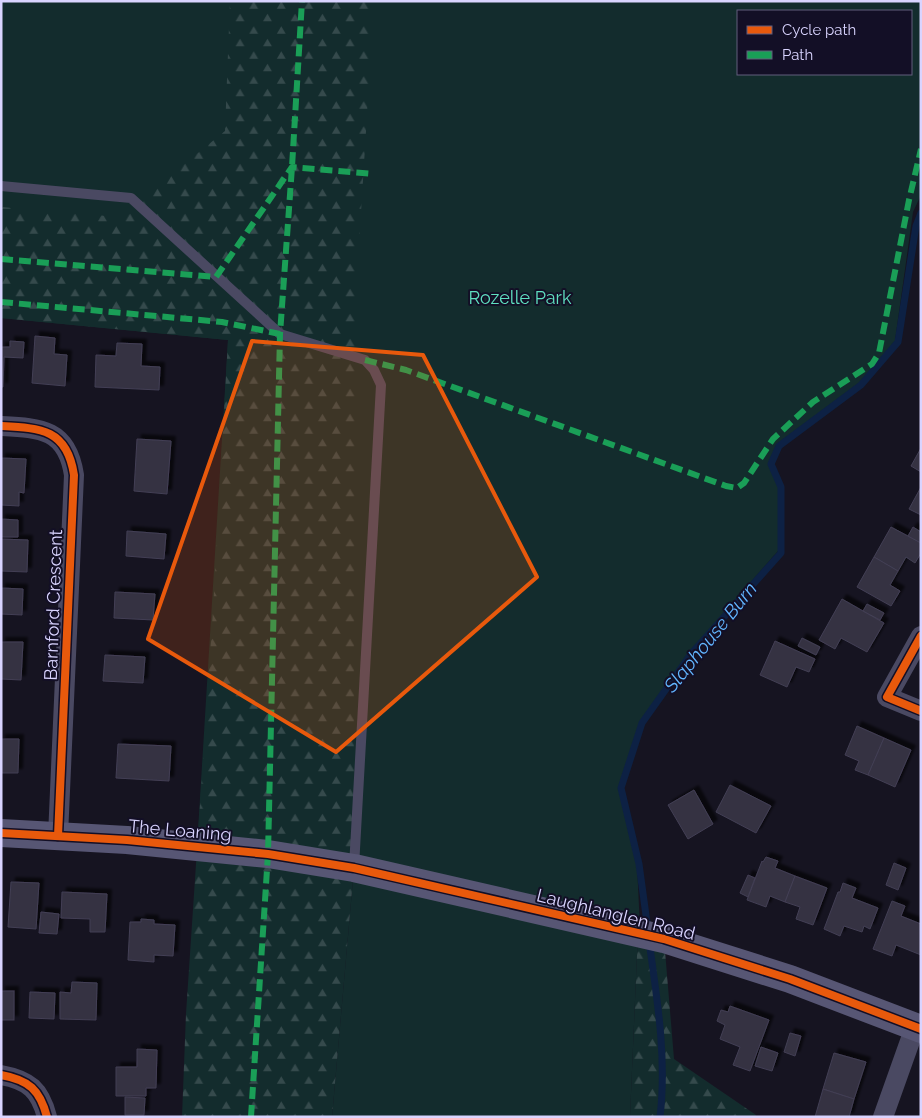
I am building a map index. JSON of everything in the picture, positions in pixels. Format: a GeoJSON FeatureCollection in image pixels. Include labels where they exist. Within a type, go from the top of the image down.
{"type":"FeatureCollection","features":[{"type":"Feature","properties":{"kind":"street","name":"Barnford Crescent"},"geometry":{"type":"LineString","coordinates":[[1,426],[34,428],[49,433],[62,442],[72,459],[74,475],[58,836]]}},
{"type":"Feature","properties":{"kind":"street"},"geometry":{"type":"LineString","coordinates":[[921,636],[887,697],[921,711]]}},
{"type":"Feature","properties":{"kind":"street","name":"The Loaning"},"geometry":{"type":"LineString","coordinates":[[1,833],[127,840],[268,854],[354,868]]}},
{"type":"Feature","properties":{"kind":"street","name":"Laughlanglen Road"},"geometry":{"type":"LineString","coordinates":[[354,868],[651,935],[790,979],[918,1028]]}},
{"type":"Feature","properties":{"kind":"street"},"geometry":{"type":"LineString","coordinates":[[883,1117],[918,1028]]}},
{"type":"Feature","properties":{"kind":"street"},"geometry":{"type":"LineString","coordinates":[[1,1075],[14,1077],[31,1086],[43,1100],[48,1117]]}},
{"type":"Feature","properties":{"kind":"lane"},"geometry":{"type":"LineString","coordinates":[[1,186],[131,198],[280,334],[365,360],[374,370],[381,386],[354,868]]}},
{"type":"Feature","properties":{"kind":"highlighted area"},"geometry":{"type":"Polygon","coordinates":[[[252,341],[423,355],[537,577],[336,752],[148,639],[252,341]]]}},
{"type":"Feature","properties":{"kind":"green space","name":"Rozelle Park"},"geometry":{"type":"Polygon","coordinates":[[[1,1],[921,1],[921,195],[913,212],[895,341],[859,383],[777,444],[768,464],[780,488],[778,551],[689,653],[640,722],[619,787],[637,864],[640,928],[197,847],[228,340],[1,318],[1,1]]]}},
{"type":"Feature","properties":{"kind":"green space"},"geometry":{"type":"Polygon","coordinates":[[[230,1],[374,1],[355,310],[354,868],[332,1117],[182,1117],[186,1014],[213,610],[228,340],[1,318],[1,207],[119,217],[225,131],[230,1]]]}},
{"type":"Feature","properties":{"kind":"green space"},"geometry":{"type":"Polygon","coordinates":[[[354,868],[638,932],[630,1117],[332,1117],[354,868]]]}},
{"type":"Feature","properties":{"kind":"green space"},"geometry":{"type":"Polygon","coordinates":[[[638,932],[664,939],[674,1059],[756,1115],[755,1117],[630,1117],[638,932]]]}},
{"type":"Feature","properties":{"kind":"building"},"geometry":{"type":"Polygon","coordinates":[[[35,336],[55,338],[54,354],[67,355],[65,386],[32,383],[35,336]]]}},
{"type":"Feature","properties":{"kind":"building"},"geometry":{"type":"Polygon","coordinates":[[[10,341],[24,342],[23,358],[4,357],[3,387],[1,387],[1,347],[10,347],[10,341]]]}},
{"type":"Feature","properties":{"kind":"building"},"geometry":{"type":"Polygon","coordinates":[[[117,343],[142,344],[141,366],[160,367],[159,390],[95,387],[96,355],[116,356],[117,343]]]}},
{"type":"Feature","properties":{"kind":"building"},"geometry":{"type":"Polygon","coordinates":[[[137,439],[171,441],[167,494],[134,491],[137,439]]]}},
{"type":"Feature","properties":{"kind":"building"},"geometry":{"type":"Polygon","coordinates":[[[921,448],[921,472],[911,466],[921,448]]]}},
{"type":"Feature","properties":{"kind":"building"},"geometry":{"type":"Polygon","coordinates":[[[1,458],[26,459],[24,493],[19,492],[19,506],[1,505],[1,458]]]}},
{"type":"Feature","properties":{"kind":"building"},"geometry":{"type":"Polygon","coordinates":[[[921,487],[921,515],[909,509],[921,487]]]}},
{"type":"Feature","properties":{"kind":"building"},"geometry":{"type":"Polygon","coordinates":[[[1,519],[18,520],[18,537],[1,537],[1,519]]]}},
{"type":"Feature","properties":{"kind":"building"},"geometry":{"type":"Polygon","coordinates":[[[891,527],[921,543],[921,553],[915,563],[906,557],[898,571],[874,557],[891,527]]]}},
{"type":"Feature","properties":{"kind":"building"},"geometry":{"type":"Polygon","coordinates":[[[913,527],[921,532],[921,543],[908,536],[913,527]]]}},
{"type":"Feature","properties":{"kind":"building"},"geometry":{"type":"Polygon","coordinates":[[[127,531],[166,534],[164,559],[126,556],[127,531]]]}},
{"type":"Feature","properties":{"kind":"building"},"geometry":{"type":"Polygon","coordinates":[[[1,539],[28,540],[27,572],[1,571],[1,539]]]}},
{"type":"Feature","properties":{"kind":"building"},"geometry":{"type":"Polygon","coordinates":[[[874,557],[898,571],[890,585],[900,591],[891,606],[857,587],[874,557]]]}},
{"type":"Feature","properties":{"kind":"building"},"geometry":{"type":"Polygon","coordinates":[[[1,588],[23,589],[22,615],[1,614],[1,588]]]}},
{"type":"Feature","properties":{"kind":"building"},"geometry":{"type":"Polygon","coordinates":[[[115,592],[155,594],[153,620],[114,618],[115,592]]]}},
{"type":"Feature","properties":{"kind":"building"},"geometry":{"type":"Polygon","coordinates":[[[842,599],[884,623],[867,652],[841,638],[835,649],[819,640],[842,599]]]}},
{"type":"Feature","properties":{"kind":"building"},"geometry":{"type":"Polygon","coordinates":[[[867,604],[884,613],[880,620],[863,611],[867,604]]]}},
{"type":"Feature","properties":{"kind":"building"},"geometry":{"type":"Polygon","coordinates":[[[802,638],[820,647],[816,655],[798,646],[802,638]]]}},
{"type":"Feature","properties":{"kind":"building"},"geometry":{"type":"Polygon","coordinates":[[[775,641],[815,659],[809,672],[796,667],[787,687],[760,675],[775,641]]]}},
{"type":"Feature","properties":{"kind":"building"},"geometry":{"type":"Polygon","coordinates":[[[1,642],[23,642],[21,680],[1,679],[1,642]]]}},
{"type":"Feature","properties":{"kind":"building"},"geometry":{"type":"Polygon","coordinates":[[[105,655],[145,657],[143,683],[103,681],[105,655]]]}},
{"type":"Feature","properties":{"kind":"building"},"geometry":{"type":"Polygon","coordinates":[[[857,726],[884,738],[868,775],[855,770],[859,761],[845,755],[857,726]]]}},
{"type":"Feature","properties":{"kind":"building"},"geometry":{"type":"Polygon","coordinates":[[[884,738],[911,750],[895,787],[868,775],[884,738]]]}},
{"type":"Feature","properties":{"kind":"building"},"geometry":{"type":"Polygon","coordinates":[[[1,739],[19,739],[18,773],[1,773],[1,739]]]}},
{"type":"Feature","properties":{"kind":"building"},"geometry":{"type":"Polygon","coordinates":[[[118,744],[171,746],[169,781],[116,778],[118,744]]]}},
{"type":"Feature","properties":{"kind":"building"},"geometry":{"type":"Polygon","coordinates":[[[730,785],[771,806],[756,833],[716,812],[730,785]]]}},
{"type":"Feature","properties":{"kind":"building"},"geometry":{"type":"Polygon","coordinates":[[[694,790],[713,824],[688,839],[668,805],[694,790]]]}},
{"type":"Feature","properties":{"kind":"building"},"geometry":{"type":"Polygon","coordinates":[[[766,857],[778,861],[775,868],[795,876],[785,902],[770,896],[766,907],[747,900],[762,861],[766,857]]]}},
{"type":"Feature","properties":{"kind":"building"},"geometry":{"type":"Polygon","coordinates":[[[894,863],[906,868],[898,890],[886,885],[894,863]]]}},
{"type":"Feature","properties":{"kind":"building"},"geometry":{"type":"Polygon","coordinates":[[[748,875],[755,878],[748,897],[740,893],[748,875]]]}},
{"type":"Feature","properties":{"kind":"building"},"geometry":{"type":"Polygon","coordinates":[[[795,876],[827,888],[813,925],[796,919],[800,907],[785,902],[795,876]]]}},
{"type":"Feature","properties":{"kind":"building"},"geometry":{"type":"Polygon","coordinates":[[[11,882],[39,883],[36,929],[8,927],[11,882]]]}},
{"type":"Feature","properties":{"kind":"building"},"geometry":{"type":"Polygon","coordinates":[[[843,883],[856,888],[852,898],[878,908],[870,929],[864,926],[862,932],[844,926],[840,936],[824,929],[843,883]]]}},
{"type":"Feature","properties":{"kind":"building"},"geometry":{"type":"Polygon","coordinates":[[[62,892],[107,894],[105,932],[90,932],[90,919],[61,918],[62,892]]]}},
{"type":"Feature","properties":{"kind":"building"},"geometry":{"type":"Polygon","coordinates":[[[892,901],[905,906],[901,916],[921,924],[921,955],[896,945],[892,956],[873,949],[892,901]]]}},
{"type":"Feature","properties":{"kind":"building"},"geometry":{"type":"Polygon","coordinates":[[[41,912],[59,914],[57,934],[39,933],[41,912]]]}},
{"type":"Feature","properties":{"kind":"building"},"geometry":{"type":"Polygon","coordinates":[[[141,919],[154,920],[154,924],[175,925],[173,956],[154,955],[154,962],[128,960],[130,922],[141,922],[141,919]]]}},
{"type":"Feature","properties":{"kind":"building"},"geometry":{"type":"Polygon","coordinates":[[[72,982],[97,983],[96,1020],[60,1019],[60,992],[71,993],[72,982]]]}},
{"type":"Feature","properties":{"kind":"building"},"geometry":{"type":"Polygon","coordinates":[[[1,991],[14,991],[14,1020],[1,1020],[1,991]]]}},
{"type":"Feature","properties":{"kind":"building"},"geometry":{"type":"Polygon","coordinates":[[[30,992],[55,993],[54,1019],[29,1018],[30,992]]]}},
{"type":"Feature","properties":{"kind":"building"},"geometry":{"type":"Polygon","coordinates":[[[730,1006],[769,1020],[750,1071],[733,1065],[740,1047],[720,1039],[725,1025],[717,1021],[721,1010],[728,1012],[730,1006]]]}},
{"type":"Feature","properties":{"kind":"building"},"geometry":{"type":"Polygon","coordinates":[[[790,1033],[801,1036],[795,1056],[784,1052],[790,1033]]]}},
{"type":"Feature","properties":{"kind":"building"},"geometry":{"type":"Polygon","coordinates":[[[761,1047],[778,1053],[772,1071],[755,1066],[761,1047]]]}},
{"type":"Feature","properties":{"kind":"building"},"geometry":{"type":"Polygon","coordinates":[[[137,1049],[157,1050],[156,1088],[146,1088],[146,1096],[116,1096],[116,1067],[137,1067],[137,1049]]]}},
{"type":"Feature","properties":{"kind":"building"},"geometry":{"type":"Polygon","coordinates":[[[834,1053],[866,1062],[854,1099],[823,1089],[834,1053]]]}},
{"type":"Feature","properties":{"kind":"building"},"geometry":{"type":"Polygon","coordinates":[[[823,1089],[854,1099],[849,1117],[815,1117],[823,1089]]]}},
{"type":"Feature","properties":{"kind":"building"},"geometry":{"type":"Polygon","coordinates":[[[125,1097],[145,1098],[144,1115],[125,1115],[125,1097]]]}},
{"type":"Feature","properties":{"kind":"waterway","name":"Slaphouse Burn"},"geometry":{"type":"LineString","coordinates":[[648,930],[639,864],[621,788],[642,723],[691,654],[781,553],[781,487],[771,464],[779,446],[861,385],[898,342],[916,226],[921,213]]}},
{"type":"Feature","properties":{"kind":"waterway","name":"Slaphouse Burn"},"geometry":{"type":"LineString","coordinates":[[649,941],[662,1050],[660,1117]]}},
{"type":"Feature","properties":{"kind":"marked path"},"geometry":{"type":"LineString","coordinates":[[251,1117],[268,854],[280,334],[302,1]]}},
{"type":"Feature","properties":{"kind":"marked path"},"geometry":{"type":"LineString","coordinates":[[365,360],[406,370],[726,486],[737,488],[744,483],[773,439],[813,402],[872,364],[879,353],[921,149]]}},
{"type":"Feature","properties":{"kind":"marked path"},"geometry":{"type":"LineString","coordinates":[[1,259],[216,277],[292,167],[374,174]]}},
{"type":"Feature","properties":{"kind":"marked path"},"geometry":{"type":"LineString","coordinates":[[1,302],[222,322],[280,334]]}},
{"type":"Feature","properties":{"kind":"cycle path"},"geometry":{"type":"LineString","coordinates":[[1,426],[28,428],[50,434],[65,448],[74,475],[58,836]]}},
{"type":"Feature","properties":{"kind":"cycle path"},"geometry":{"type":"LineString","coordinates":[[921,636],[887,697],[921,711]]}},
{"type":"Feature","properties":{"kind":"cycle path"},"geometry":{"type":"LineString","coordinates":[[1,833],[127,840],[268,854],[354,868],[664,939],[790,979],[921,1029]]}},
{"type":"Feature","properties":{"kind":"cycle path"},"geometry":{"type":"LineString","coordinates":[[1,1075],[19,1080],[32,1088],[41,1100],[47,1117]]}}]}
